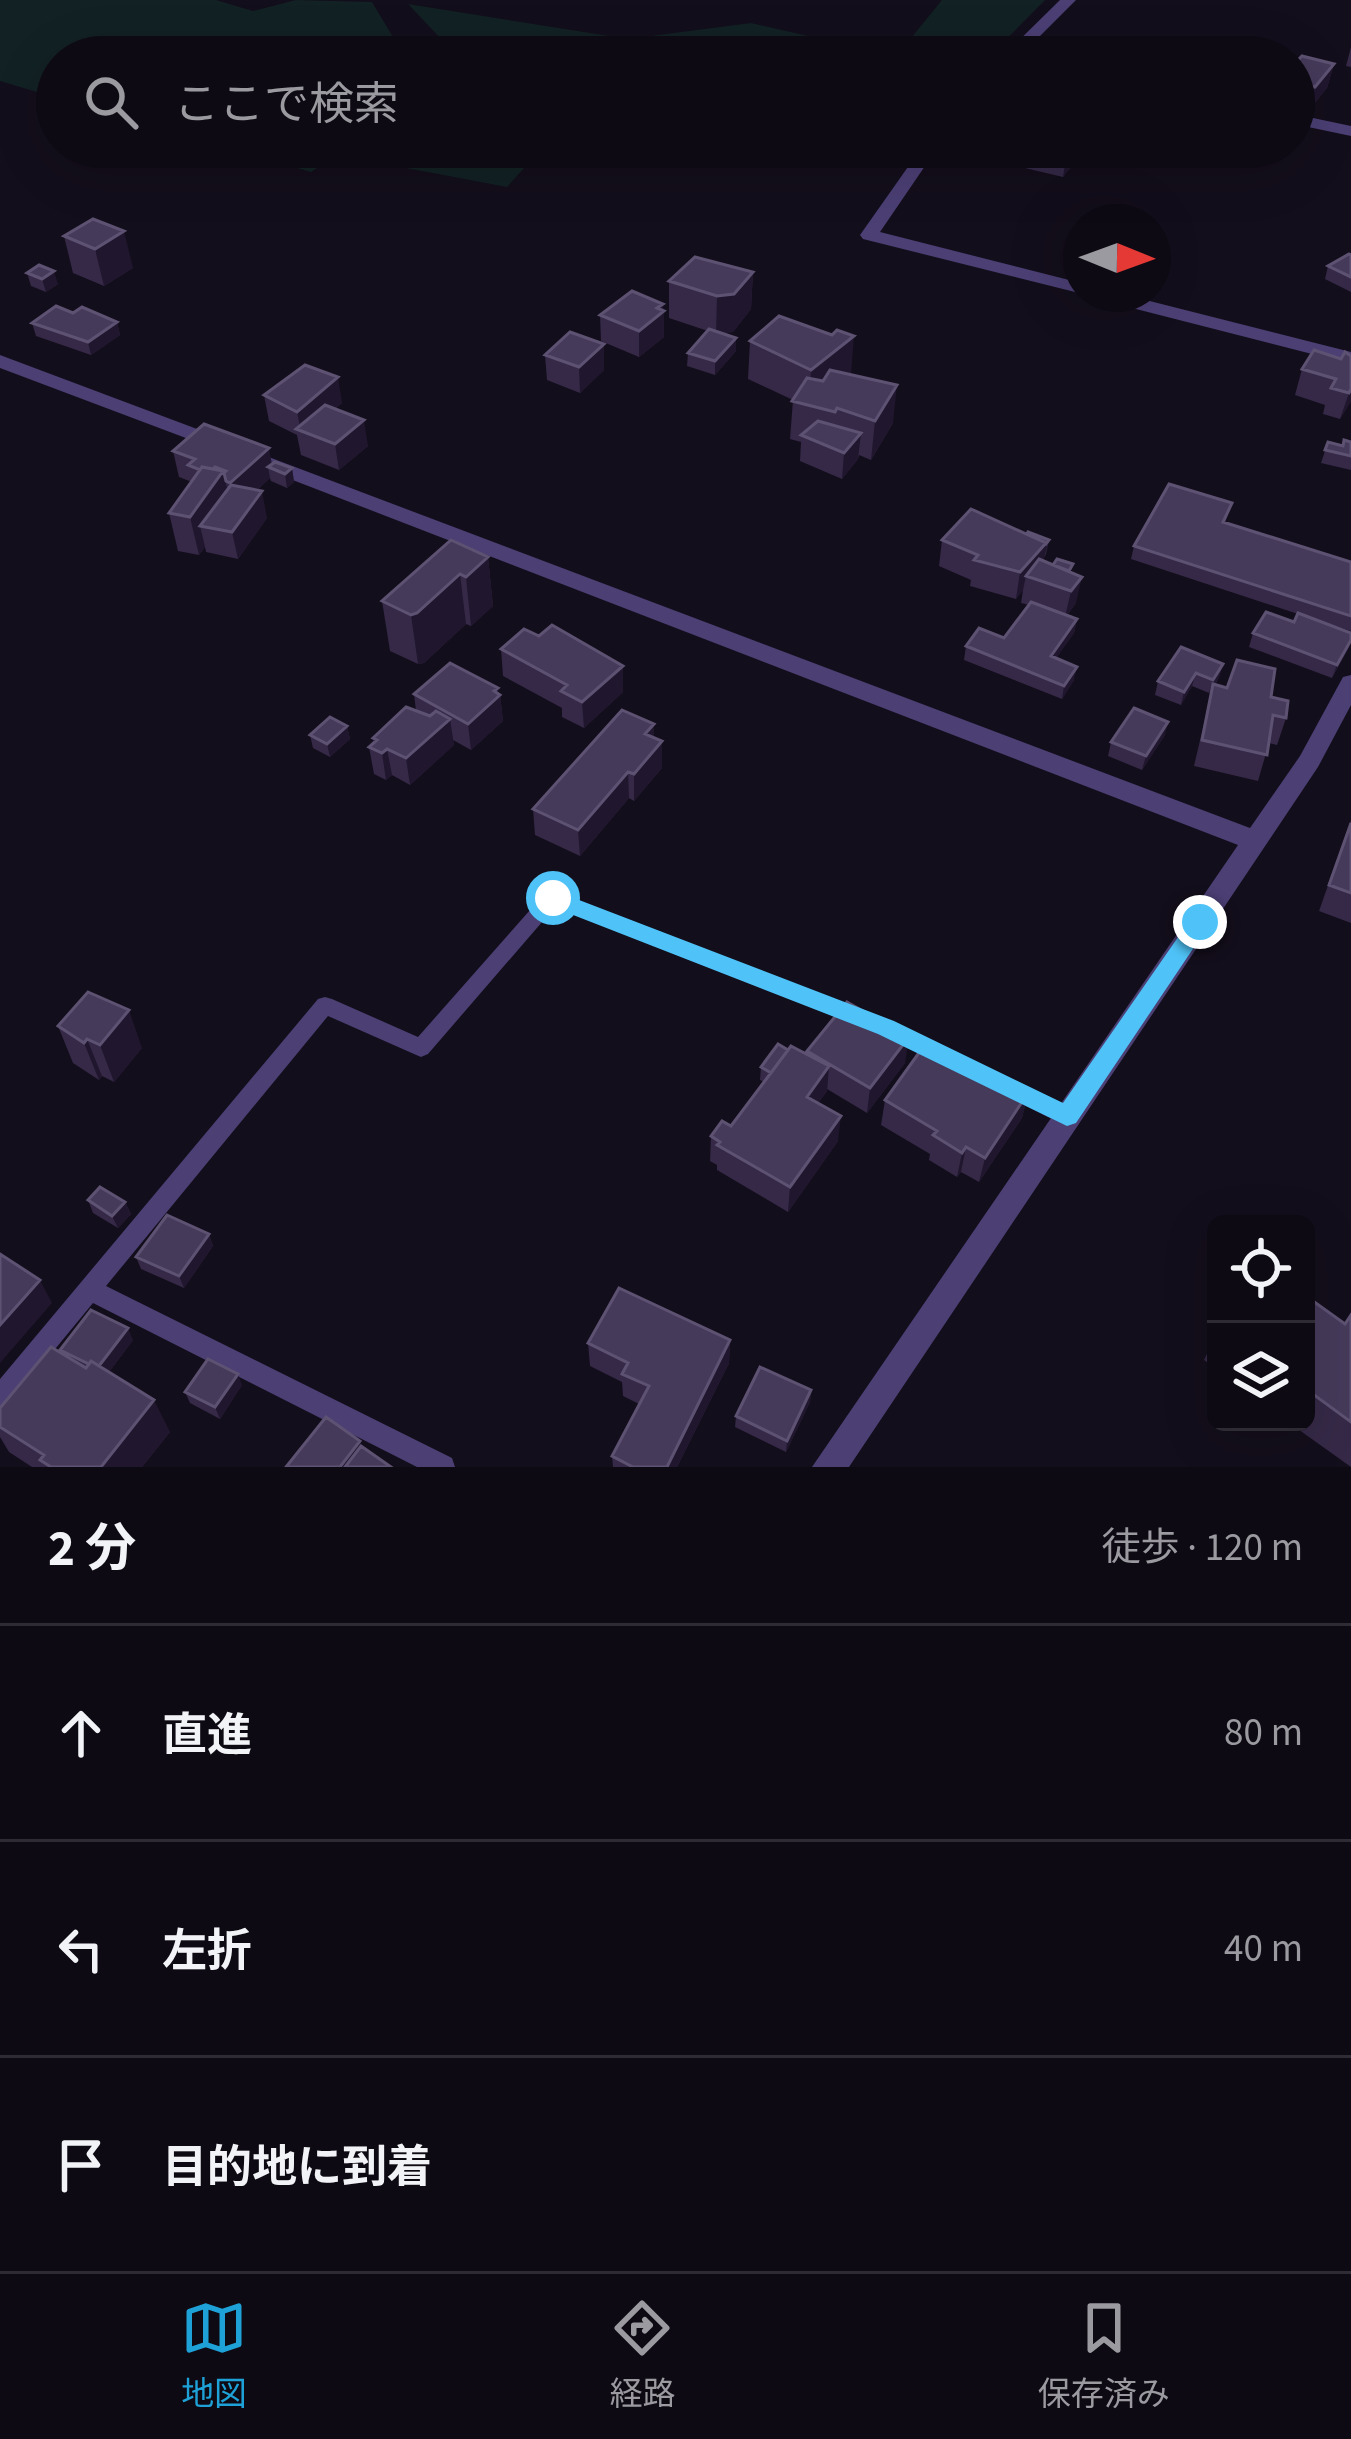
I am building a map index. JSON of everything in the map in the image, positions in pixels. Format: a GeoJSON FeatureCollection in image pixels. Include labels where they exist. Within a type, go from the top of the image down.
{"type":"FeatureCollection","features":[{"type":"Feature","properties":{"kind":"street"},"geometry":{"type":"LineString","coordinates":[[1032,36],[1069,0]]}},
{"type":"Feature","properties":{"kind":"street"},"geometry":{"type":"LineString","coordinates":[[1315,123],[1351,131]]}},
{"type":"Feature","properties":{"kind":"street"},"geometry":{"type":"LineString","coordinates":[[915,168],[869,235],[1063,284]]}},
{"type":"Feature","properties":{"kind":"street"},"geometry":{"type":"LineString","coordinates":[[1171,312],[1351,358]]}},
{"type":"Feature","properties":{"kind":"street"},"geometry":{"type":"LineString","coordinates":[[0,362],[1253,840]]}},
{"type":"Feature","properties":{"kind":"street"},"geometry":{"type":"LineString","coordinates":[[829,1467],[1309,761],[1351,683]]}},
{"type":"Feature","properties":{"kind":"lane"},"geometry":{"type":"LineString","coordinates":[[0,1396],[325,1005],[422,1048],[553,898],[886,1028],[1067,1116]]}},
{"type":"Feature","properties":{"kind":"lane"},"geometry":{"type":"LineString","coordinates":[[88,1289],[443,1467]]}},
{"type":"Feature","properties":{"kind":"shaded area"},"geometry":{"type":"Polygon","coordinates":[[[0,0],[216,0],[253,11],[296,0],[372,2],[392,36],[36,36],[36,92],[0,81],[0,0]]]}},
{"type":"Feature","properties":{"kind":"shaded area"},"geometry":{"type":"Polygon","coordinates":[[[942,0],[1045,0],[1010,36],[913,36],[942,0]]]}},
{"type":"Feature","properties":{"kind":"shaded area"},"geometry":{"type":"Polygon","coordinates":[[[408,4],[609,36],[438,36],[408,4]]]}},
{"type":"Feature","properties":{"kind":"shaded area"},"geometry":{"type":"Polygon","coordinates":[[[751,23],[808,36],[651,36],[751,23]]]}},
{"type":"Feature","properties":{"kind":"shaded area"},"geometry":{"type":"Polygon","coordinates":[[[406,168],[524,168],[507,187],[406,168]]]}},
{"type":"Feature","properties":{"kind":"building"},"geometry":{"type":"Polygon","coordinates":[[[1315,59],[1334,64],[1315,87],[1315,59]]]}},
{"type":"Feature","properties":{"kind":"building"},"geometry":{"type":"Polygon","coordinates":[[[93,219],[124,231],[95,249],[64,236],[93,219]]]}},
{"type":"Feature","properties":{"kind":"building"},"geometry":{"type":"Polygon","coordinates":[[[1349,254],[1351,277],[1328,266],[1349,254]]]}},
{"type":"Feature","properties":{"kind":"building"},"geometry":{"type":"Polygon","coordinates":[[[695,257],[753,272],[734,294],[717,296],[669,281],[695,257]]]}},
{"type":"Feature","properties":{"kind":"building"},"geometry":{"type":"Polygon","coordinates":[[[39,265],[54,271],[42,279],[27,273],[39,265]]]}},
{"type":"Feature","properties":{"kind":"building"},"geometry":{"type":"Polygon","coordinates":[[[632,291],[663,304],[657,308],[664,311],[639,331],[600,315],[632,291]]]}},
{"type":"Feature","properties":{"kind":"building"},"geometry":{"type":"Polygon","coordinates":[[[56,306],[73,313],[82,307],[117,322],[88,342],[32,323],[56,306]]]}},
{"type":"Feature","properties":{"kind":"building"},"geometry":{"type":"Polygon","coordinates":[[[779,316],[832,335],[837,330],[854,336],[811,370],[750,341],[779,316]]]}},
{"type":"Feature","properties":{"kind":"building"},"geometry":{"type":"Polygon","coordinates":[[[709,329],[736,338],[715,361],[688,353],[709,329]]]}},
{"type":"Feature","properties":{"kind":"building"},"geometry":{"type":"Polygon","coordinates":[[[570,332],[604,344],[579,367],[545,355],[570,332]]]}},
{"type":"Feature","properties":{"kind":"building"},"geometry":{"type":"Polygon","coordinates":[[[1314,350],[1341,359],[1345,352],[1351,356],[1349,393],[1331,388],[1336,379],[1302,369],[1314,350]]]}},
{"type":"Feature","properties":{"kind":"building"},"geometry":{"type":"Polygon","coordinates":[[[305,365],[338,377],[297,412],[264,395],[305,365]]]}},
{"type":"Feature","properties":{"kind":"building"},"geometry":{"type":"Polygon","coordinates":[[[830,370],[897,385],[875,421],[837,408],[835,412],[792,401],[807,378],[823,381],[830,370]]]}},
{"type":"Feature","properties":{"kind":"building"},"geometry":{"type":"Polygon","coordinates":[[[325,405],[364,420],[335,444],[296,429],[325,405]]]}},
{"type":"Feature","properties":{"kind":"building"},"geometry":{"type":"Polygon","coordinates":[[[818,421],[861,433],[844,453],[801,435],[818,421]]]}},
{"type":"Feature","properties":{"kind":"building"},"geometry":{"type":"Polygon","coordinates":[[[204,424],[269,448],[230,483],[226,471],[200,470],[188,465],[195,459],[173,451],[204,424]]]}},
{"type":"Feature","properties":{"kind":"building"},"geometry":{"type":"Polygon","coordinates":[[[1344,440],[1351,442],[1351,456],[1325,450],[1328,442],[1343,446],[1344,440]]]}},
{"type":"Feature","properties":{"kind":"building"},"geometry":{"type":"Polygon","coordinates":[[[275,462],[292,468],[285,474],[268,467],[275,462]]]}},
{"type":"Feature","properties":{"kind":"building"},"geometry":{"type":"Polygon","coordinates":[[[202,467],[223,471],[190,517],[169,513],[202,467]]]}},
{"type":"Feature","properties":{"kind":"building"},"geometry":{"type":"Polygon","coordinates":[[[1169,484],[1232,503],[1223,522],[1351,562],[1351,616],[1134,546],[1169,484]]]}},
{"type":"Feature","properties":{"kind":"building"},"geometry":{"type":"Polygon","coordinates":[[[231,485],[262,491],[232,532],[200,526],[231,485]]]}},
{"type":"Feature","properties":{"kind":"building"},"geometry":{"type":"Polygon","coordinates":[[[971,509],[1046,543],[1020,572],[974,560],[978,555],[942,540],[971,509]]]}},
{"type":"Feature","properties":{"kind":"building"},"geometry":{"type":"Polygon","coordinates":[[[451,540],[488,557],[466,577],[460,574],[417,613],[411,615],[382,601],[451,540]]]}},
{"type":"Feature","properties":{"kind":"building"},"geometry":{"type":"Polygon","coordinates":[[[1039,559],[1082,577],[1071,591],[1026,576],[1039,559]]]}},
{"type":"Feature","properties":{"kind":"building"},"geometry":{"type":"Polygon","coordinates":[[[1057,559],[1073,564],[1069,571],[1053,565],[1057,559]]]}},
{"type":"Feature","properties":{"kind":"building"},"geometry":{"type":"Polygon","coordinates":[[[1031,602],[1077,619],[1051,656],[1077,667],[1064,686],[966,646],[979,628],[1004,638],[1031,602]]]}},
{"type":"Feature","properties":{"kind":"building"},"geometry":{"type":"Polygon","coordinates":[[[1266,612],[1294,622],[1298,613],[1351,633],[1351,640],[1337,665],[1253,633],[1266,612]]]}},
{"type":"Feature","properties":{"kind":"building"},"geometry":{"type":"Polygon","coordinates":[[[552,625],[623,666],[582,702],[561,691],[567,685],[501,649],[524,629],[539,636],[552,625]]]}},
{"type":"Feature","properties":{"kind":"building"},"geometry":{"type":"Polygon","coordinates":[[[1181,647],[1223,664],[1213,680],[1196,673],[1184,692],[1158,681],[1181,647]]]}},
{"type":"Feature","properties":{"kind":"building"},"geometry":{"type":"Polygon","coordinates":[[[1237,660],[1275,669],[1271,697],[1288,701],[1286,718],[1273,715],[1267,755],[1202,740],[1213,684],[1227,688],[1237,660]]]}},
{"type":"Feature","properties":{"kind":"building"},"geometry":{"type":"Polygon","coordinates":[[[450,663],[498,688],[494,691],[500,695],[468,724],[414,694],[450,663]]]}},
{"type":"Feature","properties":{"kind":"building"},"geometry":{"type":"Polygon","coordinates":[[[406,707],[430,716],[436,711],[450,719],[406,758],[369,747],[377,740],[373,738],[406,707]]]}},
{"type":"Feature","properties":{"kind":"building"},"geometry":{"type":"Polygon","coordinates":[[[1134,708],[1168,722],[1146,756],[1111,742],[1134,708]]]}},
{"type":"Feature","properties":{"kind":"building"},"geometry":{"type":"Polygon","coordinates":[[[622,710],[654,724],[645,734],[662,741],[634,774],[628,772],[578,830],[533,809],[622,710]]]}},
{"type":"Feature","properties":{"kind":"building"},"geometry":{"type":"Polygon","coordinates":[[[330,717],[347,726],[327,744],[310,735],[330,717]]]}},
{"type":"Feature","properties":{"kind":"building"},"geometry":{"type":"Polygon","coordinates":[[[1351,823],[1351,893],[1329,885],[1351,823]]]}},
{"type":"Feature","properties":{"kind":"building"},"geometry":{"type":"Polygon","coordinates":[[[88,992],[129,1010],[100,1045],[87,1039],[84,1043],[58,1026],[88,992]]]}},
{"type":"Feature","properties":{"kind":"building"},"geometry":{"type":"Polygon","coordinates":[[[847,1002],[909,1037],[870,1088],[807,1051],[847,1002]]]}},
{"type":"Feature","properties":{"kind":"building"},"geometry":{"type":"Polygon","coordinates":[[[926,1043],[1028,1093],[985,1158],[966,1147],[962,1153],[933,1135],[937,1131],[885,1100],[926,1043]]]}},
{"type":"Feature","properties":{"kind":"building"},"geometry":{"type":"Polygon","coordinates":[[[778,1044],[788,1050],[771,1073],[761,1067],[778,1044]]]}},
{"type":"Feature","properties":{"kind":"building"},"geometry":{"type":"Polygon","coordinates":[[[791,1046],[829,1066],[807,1097],[841,1116],[790,1187],[717,1145],[720,1142],[711,1136],[722,1121],[731,1126],[791,1046]]]}},
{"type":"Feature","properties":{"kind":"building"},"geometry":{"type":"Polygon","coordinates":[[[100,1187],[125,1202],[112,1216],[88,1200],[100,1187]]]}},
{"type":"Feature","properties":{"kind":"building"},"geometry":{"type":"Polygon","coordinates":[[[167,1215],[209,1234],[179,1276],[136,1257],[167,1215]]]}},
{"type":"Feature","properties":{"kind":"building"},"geometry":{"type":"Polygon","coordinates":[[[0,1254],[40,1280],[0,1325],[0,1254]]]}},
{"type":"Feature","properties":{"kind":"building"},"geometry":{"type":"Polygon","coordinates":[[[619,1288],[730,1340],[667,1467],[633,1467],[612,1456],[649,1386],[622,1374],[628,1363],[588,1343],[619,1288]]]}},
{"type":"Feature","properties":{"kind":"building"},"geometry":{"type":"Polygon","coordinates":[[[1315,1302],[1345,1324],[1351,1315],[1351,1422],[1315,1396],[1315,1302]]]}},
{"type":"Feature","properties":{"kind":"building"},"geometry":{"type":"Polygon","coordinates":[[[91,1310],[128,1328],[99,1366],[60,1350],[91,1310]]]}},
{"type":"Feature","properties":{"kind":"building"},"geometry":{"type":"Polygon","coordinates":[[[51,1347],[86,1368],[91,1361],[154,1400],[101,1467],[51,1467],[40,1460],[44,1455],[0,1427],[0,1408],[51,1347]]]}},
{"type":"Feature","properties":{"kind":"building"},"geometry":{"type":"Polygon","coordinates":[[[208,1359],[238,1374],[215,1407],[185,1392],[208,1359]]]}},
{"type":"Feature","properties":{"kind":"building"},"geometry":{"type":"Polygon","coordinates":[[[760,1367],[811,1390],[787,1441],[736,1416],[760,1367]]]}},
{"type":"Feature","properties":{"kind":"building"},"geometry":{"type":"Polygon","coordinates":[[[326,1417],[360,1441],[340,1467],[286,1467],[326,1417]]]}},
{"type":"Feature","properties":{"kind":"building"},"geometry":{"type":"Polygon","coordinates":[[[361,1446],[391,1467],[345,1467],[361,1446]]]}},
{"type":"Feature","properties":{"kind":"route"},"geometry":{"type":"LineString","coordinates":[[553,898],[886,1028],[1067,1116],[1200,922]]}}]}
